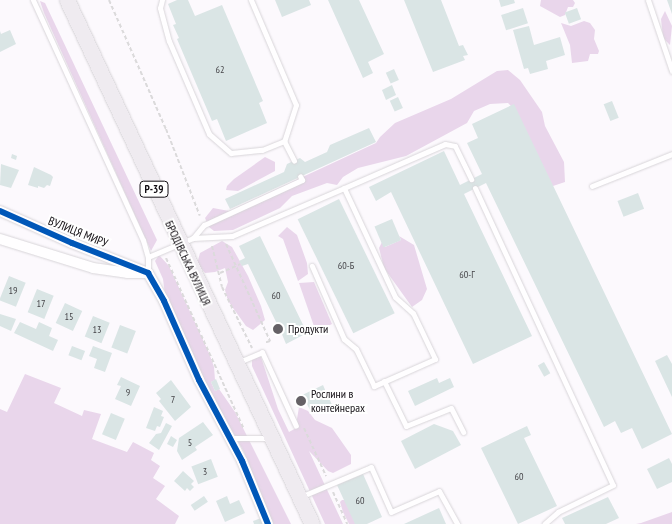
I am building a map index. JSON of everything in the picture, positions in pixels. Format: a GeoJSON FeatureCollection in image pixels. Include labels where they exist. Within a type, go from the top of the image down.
{"type":"FeatureCollection","features":[{"type":"Feature","properties":{"kind":"main road","name":"БРОДІВСЬКА ВУЛИЦЯ"},"geometry":{"type":"LineString","coordinates":[[67,0],[186,240],[236,363],[312,524]]}},
{"type":"Feature","properties":{"kind":"street","name":"ВУЛИЦЯ МИРУ"},"geometry":{"type":"LineString","coordinates":[[0,212],[148,273]]}},
{"type":"Feature","properties":{"kind":"street"},"geometry":{"type":"LineString","coordinates":[[0,238],[93,268],[127,273],[148,273],[164,301],[199,380],[242,461],[268,524]]}},
{"type":"Feature","properties":{"kind":"lane"},"geometry":{"type":"LineString","coordinates":[[33,0],[143,240],[148,257],[148,273]]}},
{"type":"Feature","properties":{"kind":"lane"},"geometry":{"type":"LineString","coordinates":[[162,0],[160,8],[169,41],[209,134],[232,153],[262,150],[284,142]]}},
{"type":"Feature","properties":{"kind":"lane"},"geometry":{"type":"LineString","coordinates":[[251,0],[296,105],[284,142],[294,162]]}},
{"type":"Feature","properties":{"kind":"lane"},"geometry":{"type":"LineString","coordinates":[[648,0],[672,72]]}},
{"type":"Feature","properties":{"kind":"lane"},"geometry":{"type":"LineString","coordinates":[[148,257],[186,240],[232,236],[444,144],[455,146],[471,179]]}},
{"type":"Feature","properties":{"kind":"lane"},"geometry":{"type":"LineString","coordinates":[[592,186],[672,154]]}},
{"type":"Feature","properties":{"kind":"lane"},"geometry":{"type":"LineString","coordinates":[[186,240],[204,225],[302,180],[300,176]]}},
{"type":"Feature","properties":{"kind":"lane"},"geometry":{"type":"LineString","coordinates":[[312,266],[344,338],[356,349],[374,386],[435,359],[412,313],[396,297],[344,188]]}},
{"type":"Feature","properties":{"kind":"lane"},"geometry":{"type":"LineString","coordinates":[[476,188],[613,485],[558,512],[544,524]]}},
{"type":"Feature","properties":{"kind":"lane"},"geometry":{"type":"LineString","coordinates":[[236,363],[254,352],[262,352],[296,426]]}},
{"type":"Feature","properties":{"kind":"lane"},"geometry":{"type":"LineString","coordinates":[[384,382],[406,426],[451,408],[463,432]]}},
{"type":"Feature","properties":{"kind":"lane"},"geometry":{"type":"LineString","coordinates":[[229,438],[272,438]]}},
{"type":"Feature","properties":{"kind":"lane"},"geometry":{"type":"LineString","coordinates":[[300,498],[371,467],[391,512],[440,490],[457,524]]}},
{"type":"Feature","properties":{"kind":"path"},"geometry":{"type":"LineString","coordinates":[[109,0],[166,129],[204,225]]}},
{"type":"Feature","properties":{"kind":"path"},"geometry":{"type":"LineString","coordinates":[[222,236],[268,335],[270,341],[262,344]]}},
{"type":"Feature","properties":{"kind":"path"},"geometry":{"type":"LineString","coordinates":[[209,237],[220,273],[222,287],[254,352]]}},
{"type":"Feature","properties":{"kind":"path"},"geometry":{"type":"LineString","coordinates":[[163,250],[248,438]]}},
{"type":"Feature","properties":{"kind":"path"},"geometry":{"type":"LineString","coordinates":[[220,273],[240,264]]}},
{"type":"Feature","properties":{"kind":"path"},"geometry":{"type":"LineString","coordinates":[[268,335],[273,332]]}},
{"type":"Feature","properties":{"kind":"path"},"geometry":{"type":"LineString","coordinates":[[254,352],[257,347]]}},
{"type":"Feature","properties":{"kind":"path"},"geometry":{"type":"LineString","coordinates":[[296,426],[302,423],[347,524]]}},
{"type":"Feature","properties":{"kind":"shaded area"},"geometry":{"type":"Polygon","coordinates":[[[541,0],[573,0],[575,3],[573,7],[568,7],[565,15],[560,17],[540,6],[541,0]]]}},
{"type":"Feature","properties":{"kind":"shaded area"},"geometry":{"type":"Polygon","coordinates":[[[40,1],[45,3],[157,240],[151,251],[44,13],[40,1]]]}},
{"type":"Feature","properties":{"kind":"shaded area"},"geometry":{"type":"Polygon","coordinates":[[[665,11],[672,26],[670,45],[663,38],[661,19],[665,11]]]}},
{"type":"Feature","properties":{"kind":"shaded area"},"geometry":{"type":"Polygon","coordinates":[[[584,21],[590,23],[595,30],[594,39],[599,51],[598,54],[590,54],[588,61],[572,63],[570,45],[561,23],[571,26],[584,21]]]}},
{"type":"Feature","properties":{"kind":"shaded area"},"geometry":{"type":"Polygon","coordinates":[[[508,70],[520,80],[542,112],[545,126],[564,162],[565,182],[553,186],[544,178],[517,112],[508,103],[490,104],[474,111],[467,123],[406,156],[358,168],[343,177],[337,185],[327,183],[292,196],[280,208],[233,230],[214,231],[209,227],[205,218],[213,208],[229,211],[376,143],[395,123],[451,99],[497,71],[508,70]]]}},
{"type":"Feature","properties":{"kind":"shaded area"},"geometry":{"type":"Polygon","coordinates":[[[265,157],[275,162],[275,171],[238,191],[226,190],[227,186],[234,179],[265,157]]]}},
{"type":"Feature","properties":{"kind":"shaded area"},"geometry":{"type":"Polygon","coordinates":[[[287,227],[297,235],[307,263],[308,274],[298,281],[283,239],[278,236],[287,227]]]}},
{"type":"Feature","properties":{"kind":"shaded area"},"geometry":{"type":"Polygon","coordinates":[[[399,236],[414,245],[427,289],[422,300],[412,307],[384,268],[379,248],[382,242],[385,247],[401,240],[399,236]]]}},
{"type":"Feature","properties":{"kind":"shaded area"},"geometry":{"type":"Polygon","coordinates":[[[222,241],[232,247],[248,276],[261,306],[265,320],[253,330],[246,326],[228,301],[225,290],[228,282],[225,268],[205,273],[197,264],[200,253],[222,241]]]}},
{"type":"Feature","properties":{"kind":"shaded area"},"geometry":{"type":"Polygon","coordinates":[[[159,255],[169,266],[209,353],[214,367],[215,380],[211,382],[215,391],[219,389],[235,412],[291,524],[273,524],[244,452],[207,386],[165,295],[163,279],[155,261],[159,255]]]}},
{"type":"Feature","properties":{"kind":"shaded area"},"geometry":{"type":"Polygon","coordinates":[[[314,282],[332,324],[316,332],[299,283],[314,282]]]}},
{"type":"Feature","properties":{"kind":"shaded area"},"geometry":{"type":"Polygon","coordinates":[[[260,354],[278,409],[289,432],[298,427],[299,407],[308,411],[315,420],[332,428],[351,455],[351,464],[333,473],[328,471],[309,451],[343,524],[325,524],[252,366],[252,356],[260,354]]]}},
{"type":"Feature","properties":{"kind":"shaded area"},"geometry":{"type":"Polygon","coordinates":[[[25,374],[61,388],[54,403],[82,416],[84,410],[101,414],[92,439],[127,452],[133,442],[154,453],[151,460],[160,466],[153,478],[165,486],[156,499],[179,516],[175,524],[0,524],[0,409],[7,412],[25,374]]]}},
{"type":"Feature","properties":{"kind":"shaded area"},"geometry":{"type":"Polygon","coordinates":[[[342,500],[352,500],[364,524],[349,524],[340,502],[342,500]]]}},
{"type":"Feature","properties":{"kind":"shaded area"},"geometry":{"type":"Polygon","coordinates":[[[672,512],[672,524],[636,524],[641,523],[672,512]]]}},
{"type":"Feature","properties":{"kind":"building"},"geometry":{"type":"Polygon","coordinates":[[[177,0],[188,0],[195,16],[222,5],[263,101],[259,103],[267,123],[226,141],[217,119],[212,121],[177,39],[179,38],[173,25],[176,24],[168,4],[177,0]]]}},
{"type":"Feature","properties":{"kind":"building"},"geometry":{"type":"Polygon","coordinates":[[[275,0],[309,0],[311,5],[282,17],[275,0]]]}},
{"type":"Feature","properties":{"kind":"building"},"geometry":{"type":"Polygon","coordinates":[[[328,0],[359,0],[384,54],[368,62],[373,73],[363,78],[328,0]]]}},
{"type":"Feature","properties":{"kind":"building"},"geometry":{"type":"Polygon","coordinates":[[[404,0],[441,0],[459,46],[463,45],[468,55],[463,56],[465,60],[433,72],[404,0]]]}},
{"type":"Feature","properties":{"kind":"building"},"geometry":{"type":"Polygon","coordinates":[[[499,0],[514,0],[515,3],[501,7],[499,0]]]}},
{"type":"Feature","properties":{"kind":"building"},"geometry":{"type":"Polygon","coordinates":[[[667,0],[672,0],[672,14],[667,0]]]}},
{"type":"Feature","properties":{"kind":"building"},"geometry":{"type":"Polygon","coordinates":[[[523,8],[528,23],[506,30],[501,15],[523,8]]]}},
{"type":"Feature","properties":{"kind":"building"},"geometry":{"type":"Polygon","coordinates":[[[577,8],[581,19],[569,24],[565,12],[577,8]]]}},
{"type":"Feature","properties":{"kind":"building"},"geometry":{"type":"Polygon","coordinates":[[[529,26],[534,45],[560,37],[565,55],[546,61],[548,69],[530,74],[528,68],[524,69],[513,30],[529,26]]]}},
{"type":"Feature","properties":{"kind":"building"},"geometry":{"type":"Polygon","coordinates":[[[10,30],[16,44],[0,52],[0,31],[1,34],[10,30]]]}},
{"type":"Feature","properties":{"kind":"building"},"geometry":{"type":"Polygon","coordinates":[[[394,69],[399,80],[391,84],[386,73],[394,69]]]}},
{"type":"Feature","properties":{"kind":"building"},"geometry":{"type":"Polygon","coordinates":[[[392,85],[396,95],[386,100],[382,90],[392,85]]]}},
{"type":"Feature","properties":{"kind":"building"},"geometry":{"type":"Polygon","coordinates":[[[398,97],[403,108],[395,112],[390,101],[398,97]]]}},
{"type":"Feature","properties":{"kind":"building"},"geometry":{"type":"Polygon","coordinates":[[[612,101],[619,118],[610,121],[604,104],[612,101]]]}},
{"type":"Feature","properties":{"kind":"building"},"geometry":{"type":"Polygon","coordinates":[[[514,104],[672,434],[642,449],[632,428],[621,433],[615,421],[604,427],[486,183],[464,194],[532,336],[473,364],[391,192],[376,201],[369,187],[444,151],[460,185],[482,174],[467,143],[478,138],[472,124],[514,104]]]}},
{"type":"Feature","properties":{"kind":"building"},"geometry":{"type":"Polygon","coordinates":[[[369,128],[376,142],[230,209],[225,199],[284,172],[287,164],[300,158],[305,162],[327,152],[330,145],[369,128]]]}},
{"type":"Feature","properties":{"kind":"building"},"geometry":{"type":"Polygon","coordinates":[[[12,154],[17,156],[16,160],[11,158],[12,154]]]}},
{"type":"Feature","properties":{"kind":"building"},"geometry":{"type":"Polygon","coordinates":[[[1,164],[19,170],[11,188],[0,185],[1,164]]]}},
{"type":"Feature","properties":{"kind":"building"},"geometry":{"type":"Polygon","coordinates":[[[34,167],[53,177],[50,186],[47,185],[44,188],[38,186],[38,188],[28,185],[34,167]]]}},
{"type":"Feature","properties":{"kind":"building"},"geometry":{"type":"Polygon","coordinates":[[[638,193],[644,209],[624,217],[617,201],[638,193]]]}},
{"type":"Feature","properties":{"kind":"building"},"geometry":{"type":"Polygon","coordinates":[[[339,199],[395,313],[353,333],[298,219],[339,199]]]}},
{"type":"Feature","properties":{"kind":"building"},"geometry":{"type":"Polygon","coordinates":[[[392,219],[401,240],[383,248],[375,226],[392,219]]]}},
{"type":"Feature","properties":{"kind":"building"},"geometry":{"type":"Polygon","coordinates":[[[260,236],[307,333],[286,344],[281,332],[274,335],[271,329],[278,326],[248,264],[242,266],[239,261],[245,258],[239,246],[260,236]]]}},
{"type":"Feature","properties":{"kind":"building"},"geometry":{"type":"Polygon","coordinates":[[[9,276],[26,283],[16,307],[0,300],[9,276]]]}},
{"type":"Feature","properties":{"kind":"building"},"geometry":{"type":"Polygon","coordinates":[[[37,289],[54,296],[44,319],[28,312],[37,289]]]}},
{"type":"Feature","properties":{"kind":"building"},"geometry":{"type":"Polygon","coordinates":[[[65,303],[82,311],[73,331],[56,323],[65,303]]]}},
{"type":"Feature","properties":{"kind":"building"},"geometry":{"type":"Polygon","coordinates":[[[0,314],[16,319],[11,331],[0,326],[0,314]]]}},
{"type":"Feature","properties":{"kind":"building"},"geometry":{"type":"Polygon","coordinates":[[[93,316],[110,323],[101,343],[85,336],[93,316]]]}},
{"type":"Feature","properties":{"kind":"building"},"geometry":{"type":"Polygon","coordinates":[[[20,322],[36,329],[39,322],[52,328],[49,336],[58,340],[53,351],[14,333],[20,322]]]}},
{"type":"Feature","properties":{"kind":"building"},"geometry":{"type":"Polygon","coordinates":[[[120,325],[136,331],[127,353],[111,347],[120,325]]]}},
{"type":"Feature","properties":{"kind":"building"},"geometry":{"type":"Polygon","coordinates":[[[72,346],[85,351],[81,360],[68,355],[72,346]]]}},
{"type":"Feature","properties":{"kind":"building"},"geometry":{"type":"Polygon","coordinates":[[[93,346],[112,353],[105,372],[94,368],[97,359],[89,356],[93,346]]]}},
{"type":"Feature","properties":{"kind":"building"},"geometry":{"type":"Polygon","coordinates":[[[667,355],[672,364],[672,397],[655,361],[667,355]]]}},
{"type":"Feature","properties":{"kind":"building"},"geometry":{"type":"Polygon","coordinates":[[[544,362],[550,373],[544,377],[538,365],[544,362]]]}},
{"type":"Feature","properties":{"kind":"building"},"geometry":{"type":"Polygon","coordinates":[[[121,377],[140,386],[131,406],[115,399],[121,386],[117,385],[121,377]]]}},
{"type":"Feature","properties":{"kind":"building"},"geometry":{"type":"Polygon","coordinates":[[[437,378],[439,383],[450,378],[454,387],[415,406],[408,391],[437,378]]]}},
{"type":"Feature","properties":{"kind":"building"},"geometry":{"type":"Polygon","coordinates":[[[216,379],[220,389],[215,391],[211,382],[216,379]]]}},
{"type":"Feature","properties":{"kind":"building"},"geometry":{"type":"Polygon","coordinates":[[[171,380],[191,407],[175,421],[159,401],[161,399],[156,393],[171,380]]]}},
{"type":"Feature","properties":{"kind":"building"},"geometry":{"type":"Polygon","coordinates":[[[323,385],[326,392],[331,390],[334,396],[329,398],[332,405],[312,414],[307,404],[298,408],[294,399],[323,385]]]}},
{"type":"Feature","properties":{"kind":"building"},"geometry":{"type":"Polygon","coordinates":[[[154,407],[163,411],[161,416],[164,417],[160,427],[157,426],[155,431],[146,428],[154,407]]]}},
{"type":"Feature","properties":{"kind":"building"},"geometry":{"type":"Polygon","coordinates":[[[111,413],[125,419],[116,440],[102,434],[111,413]]]}},
{"type":"Feature","properties":{"kind":"building"},"geometry":{"type":"Polygon","coordinates":[[[203,422],[213,435],[195,447],[197,450],[182,460],[177,451],[179,438],[203,422]]]}},
{"type":"Feature","properties":{"kind":"building"},"geometry":{"type":"Polygon","coordinates":[[[166,423],[172,426],[159,450],[149,443],[156,434],[161,433],[166,423]]]}},
{"type":"Feature","properties":{"kind":"building"},"geometry":{"type":"Polygon","coordinates":[[[434,424],[453,431],[461,445],[415,469],[401,441],[434,424]]]}},
{"type":"Feature","properties":{"kind":"building"},"geometry":{"type":"Polygon","coordinates":[[[527,426],[531,435],[524,438],[557,506],[518,524],[481,448],[527,426]]]}},
{"type":"Feature","properties":{"kind":"building"},"geometry":{"type":"Polygon","coordinates":[[[171,436],[177,440],[173,447],[167,444],[171,436]]]}},
{"type":"Feature","properties":{"kind":"building"},"geometry":{"type":"Polygon","coordinates":[[[669,458],[672,464],[672,482],[657,489],[647,469],[669,458]]]}},
{"type":"Feature","properties":{"kind":"building"},"geometry":{"type":"Polygon","coordinates":[[[211,459],[218,477],[198,484],[191,467],[211,459]]]}},
{"type":"Feature","properties":{"kind":"building"},"geometry":{"type":"Polygon","coordinates":[[[183,471],[194,481],[191,484],[194,487],[190,491],[187,488],[185,491],[174,481],[183,471]]]}},
{"type":"Feature","properties":{"kind":"building"},"geometry":{"type":"Polygon","coordinates":[[[363,474],[382,517],[367,524],[355,524],[337,485],[363,474]]]}},
{"type":"Feature","properties":{"kind":"building"},"geometry":{"type":"Polygon","coordinates":[[[204,496],[208,502],[195,511],[191,505],[204,496]]]}},
{"type":"Feature","properties":{"kind":"building"},"geometry":{"type":"Polygon","coordinates":[[[227,496],[230,504],[239,500],[245,513],[225,522],[216,501],[227,496]]]}},
{"type":"Feature","properties":{"kind":"building"},"geometry":{"type":"Polygon","coordinates":[[[608,497],[619,518],[606,524],[565,524],[562,518],[608,497]]]}},
{"type":"Feature","properties":{"kind":"building"},"geometry":{"type":"Polygon","coordinates":[[[439,508],[446,524],[404,524],[439,508]]]}},
{"type":"Feature","properties":{"kind":"building"},"geometry":{"type":"Polygon","coordinates":[[[261,518],[264,524],[254,524],[253,521],[261,518]]]}},
{"type":"Feature","properties":{"kind":"cycle path"},"geometry":{"type":"LineString","coordinates":[[0,211],[72,243],[148,273],[164,301],[199,380],[242,461],[268,524]]}},
{"type":"Feature","properties":{"kind":"place","name":"Продукти"},"geometry":{"type":"Point","coordinates":[278,329]}},
{"type":"Feature","properties":{"kind":"place","name":"Рослини в контейнерах"},"geometry":{"type":"Point","coordinates":[301,401]}}]}
